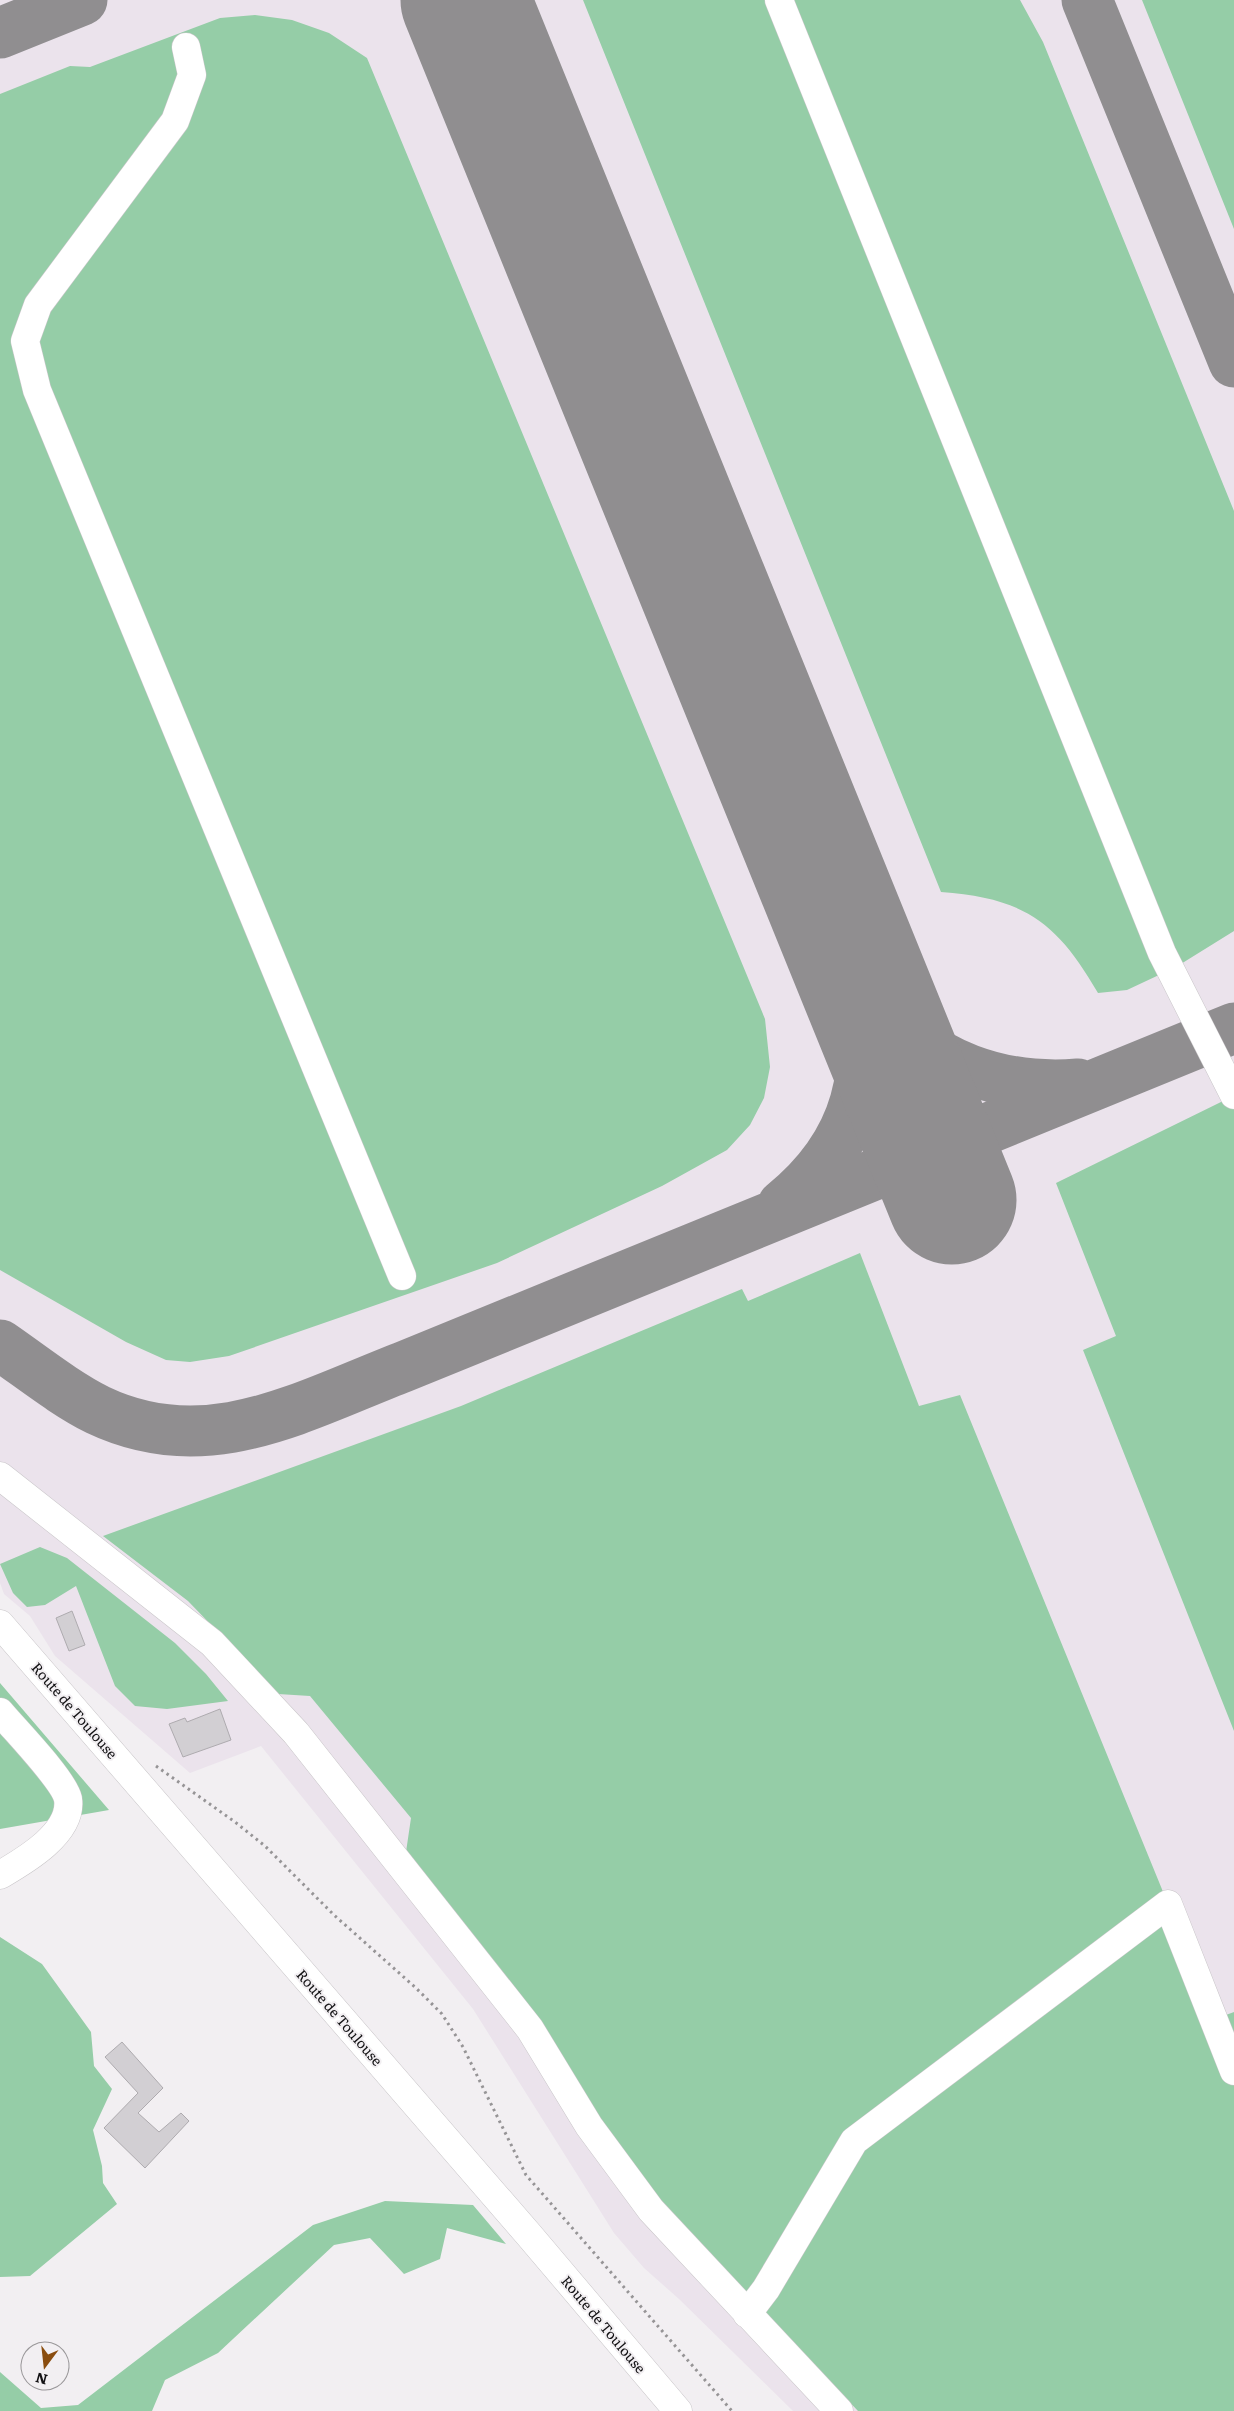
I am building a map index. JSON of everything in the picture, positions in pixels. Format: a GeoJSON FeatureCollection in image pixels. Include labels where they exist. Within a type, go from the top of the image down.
{"type":"FeatureCollection","features":[{"type":"Feature","properties":{"kind":"main road"},"geometry":{"type":"LineString","coordinates":[[779,0],[1162,953],[1234,1095]]}},
{"type":"Feature","properties":{"kind":"main road"},"geometry":{"type":"LineString","coordinates":[[186,47],[192,75],[175,121],[38,305],[25,341],[37,390],[402,1276]]}},
{"type":"Feature","properties":{"kind":"main road"},"geometry":{"type":"LineString","coordinates":[[0,1476],[212,1644],[296,1733],[530,2029],[589,2126],[651,2210],[839,2411]]}},
{"type":"Feature","properties":{"kind":"main road","name":"Route de Toulouse"},"geometry":{"type":"LineString","coordinates":[[0,1624],[523,2227],[678,2411]]}},
{"type":"Feature","properties":{"kind":"main road"},"geometry":{"type":"LineString","coordinates":[[0,1712],[60,1782],[68,1799],[66,1814],[60,1828],[33,1856],[0,1875]]}},
{"type":"Feature","properties":{"kind":"main road"},"geometry":{"type":"LineString","coordinates":[[747,2314],[766,2289],[854,2141],[1168,1904],[1234,2071]]}},
{"type":"Feature","properties":{"kind":"path"},"geometry":{"type":"LineString","coordinates":[[154,1765],[265,1846],[334,1915],[416,1988],[442,2014],[463,2047],[526,2175],[732,2411]]}},
{"type":"Feature","properties":{"kind":"shaded area"},"geometry":{"type":"Polygon","coordinates":[[[0,0],[1234,0],[1234,2411],[793,2411],[679,2299],[644,2268],[614,2233],[473,2009],[261,1746],[190,1773],[55,1656],[30,1616],[4,1594],[0,1583],[0,0]]]}},
{"type":"Feature","properties":{"kind":"green space"},"geometry":{"type":"Polygon","coordinates":[[[583,0],[1020,0],[1043,42],[1234,511],[1234,931],[1176,967],[1127,990],[1098,993],[1068,948],[1052,931],[1035,918],[995,900],[941,892],[583,0]]]}},
{"type":"Feature","properties":{"kind":"green space"},"geometry":{"type":"Polygon","coordinates":[[[1142,0],[1234,0],[1234,229],[1142,0]]]}},
{"type":"Feature","properties":{"kind":"green space"},"geometry":{"type":"Polygon","coordinates":[[[255,15],[292,20],[329,33],[367,58],[765,1019],[770,1067],[764,1098],[750,1125],[727,1150],[662,1186],[497,1263],[229,1356],[190,1362],[166,1360],[126,1342],[0,1270],[0,94],[70,66],[90,67],[220,18],[255,15]]]}},
{"type":"Feature","properties":{"kind":"green space"},"geometry":{"type":"Polygon","coordinates":[[[1234,1099],[1234,1731],[1083,1350],[1116,1336],[1056,1183],[1221,1102],[1234,1099]]]}},
{"type":"Feature","properties":{"kind":"green space"},"geometry":{"type":"Polygon","coordinates":[[[860,1253],[919,1406],[960,1395],[1215,2019],[1234,2012],[1234,2411],[858,2411],[773,2321],[675,2225],[406,1852],[411,1818],[310,1696],[278,1694],[188,1601],[103,1536],[461,1406],[742,1289],[748,1301],[860,1253]]]}},
{"type":"Feature","properties":{"kind":"green space"},"geometry":{"type":"Polygon","coordinates":[[[40,1547],[67,1558],[175,1643],[206,1674],[228,1701],[167,1709],[135,1706],[115,1686],[76,1586],[45,1605],[27,1607],[13,1593],[0,1564],[40,1547]]]}},
{"type":"Feature","properties":{"kind":"green space"},"geometry":{"type":"Polygon","coordinates":[[[0,1683],[109,1810],[0,1829],[0,1683]]]}},
{"type":"Feature","properties":{"kind":"green space"},"geometry":{"type":"Polygon","coordinates":[[[0,1937],[42,1964],[91,2032],[94,2066],[112,2089],[93,2130],[102,2166],[103,2183],[117,2204],[30,2276],[0,2277],[0,1937]]]}},
{"type":"Feature","properties":{"kind":"green space"},"geometry":{"type":"Polygon","coordinates":[[[385,2201],[473,2205],[506,2244],[447,2228],[440,2259],[404,2274],[370,2238],[334,2245],[218,2353],[165,2380],[152,2411],[0,2411],[0,2372],[41,2408],[78,2405],[313,2225],[385,2201]]]}},
{"type":"Feature","properties":{"kind":"building"},"geometry":{"type":"Polygon","coordinates":[[[72,1611],[85,1645],[69,1651],[56,1618],[72,1611]]]}},
{"type":"Feature","properties":{"kind":"building"},"geometry":{"type":"Polygon","coordinates":[[[220,1709],[231,1740],[183,1757],[169,1724],[185,1718],[187,1722],[220,1709]]]}},
{"type":"Feature","properties":{"kind":"building"},"geometry":{"type":"Polygon","coordinates":[[[122,2042],[163,2088],[138,2113],[159,2132],[181,2113],[189,2121],[145,2168],[104,2128],[138,2093],[105,2057],[122,2042]]]}},
{"type":"Feature","properties":{"kind":"taxiway"},"geometry":{"type":"LineString","coordinates":[[0,33],[82,0]]}},
{"type":"Feature","properties":{"kind":"taxiway"},"geometry":{"type":"LineString","coordinates":[[446,0],[482,43]]}},
{"type":"Feature","properties":{"kind":"taxiway"},"geometry":{"type":"LineString","coordinates":[[1087,0],[1234,362]]}},
{"type":"Feature","properties":{"kind":"taxiway"},"geometry":{"type":"LineString","coordinates":[[860,974],[878,1002],[900,1027],[921,1044],[945,1059],[969,1070],[995,1078],[1022,1083],[1078,1084]]}},
{"type":"Feature","properties":{"kind":"taxiway"},"geometry":{"type":"LineString","coordinates":[[783,1205],[809,1181],[830,1155],[845,1129],[855,1102],[864,1042],[860,974]]}},
{"type":"Feature","properties":{"kind":"taxiway"},"geometry":{"type":"LineString","coordinates":[[0,1345],[60,1388],[85,1403],[138,1425],[177,1431],[216,1430],[254,1423],[328,1397],[1234,1028]]}},
{"type":"Feature","properties":{"kind":"runway"},"geometry":{"type":"LineString","coordinates":[[465,0],[952,1200]]}}]}
